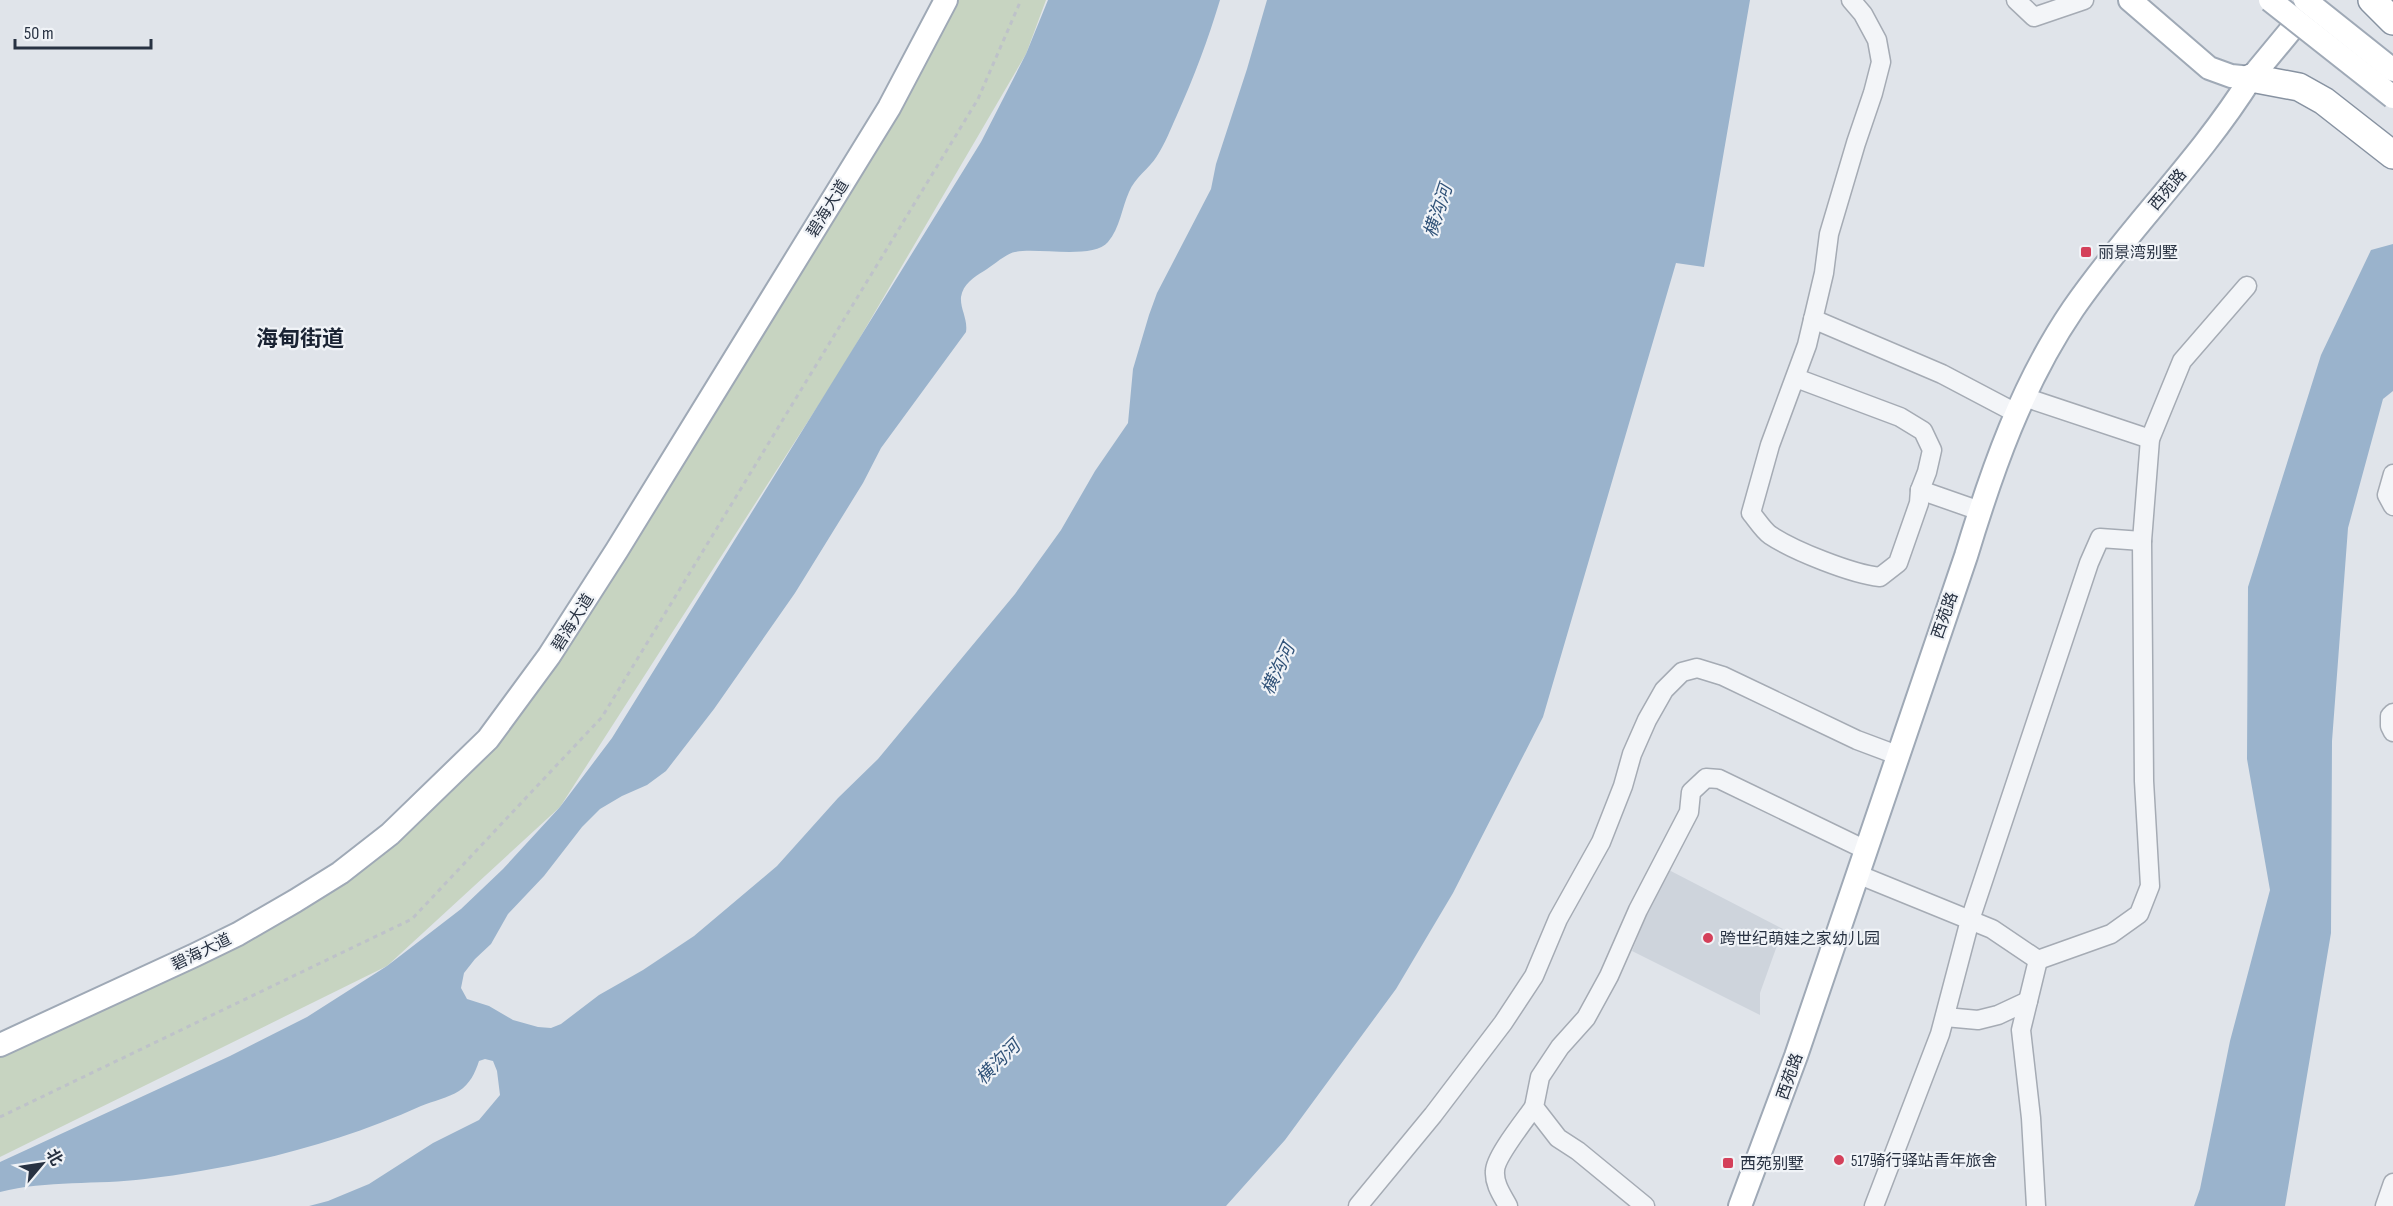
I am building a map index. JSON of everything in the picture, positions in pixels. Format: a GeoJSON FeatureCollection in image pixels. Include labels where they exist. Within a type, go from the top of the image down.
{"type":"FeatureCollection","features":[{"type":"Feature","properties":{"kind":"highway"},"geometry":{"type":"LineString","coordinates":[[2372,0],[2393,21]]}},
{"type":"Feature","properties":{"kind":"highway"},"geometry":{"type":"LineString","coordinates":[[2251,78],[2299,87],[2324,101],[2393,155]]}},
{"type":"Feature","properties":{"kind":"main road","name":"碧海大道"},"geometry":{"type":"LineString","coordinates":[[0,1034],[242,921],[333,866],[382,826],[479,734],[522,679],[553,632],[832,183],[897,74],[934,0]]}},
{"type":"Feature","properties":{"kind":"main road","name":"碧海大道"},"geometry":{"type":"LineString","coordinates":[[0,1045],[206,950],[295,901],[340,873],[390,834],[488,739],[549,656],[617,550],[889,108],[946,0]]}},
{"type":"Feature","properties":{"kind":"main road"},"geometry":{"type":"LineString","coordinates":[[2130,0],[2209,68],[2231,76],[2251,78]]}},
{"type":"Feature","properties":{"kind":"main road"},"geometry":{"type":"LineString","coordinates":[[2270,0],[2393,97]]}},
{"type":"Feature","properties":{"kind":"main road"},"geometry":{"type":"LineString","coordinates":[[2305,0],[2393,70]]}},
{"type":"Feature","properties":{"kind":"main road","name":"西苑路"},"geometry":{"type":"LineString","coordinates":[[1740,1206],[1788,1079],[1988,482],[2020,405],[2072,311],[2120,246],[2227,116],[2251,78],[2315,0]]}},
{"type":"Feature","properties":{"kind":"street"},"geometry":{"type":"LineString","coordinates":[[1796,378],[1900,417],[1923,431],[1932,450],[1920,490],[1919,503],[1898,563],[1880,577],[1866,575],[1842,566],[1768,534],[1751,513],[1770,445],[1796,378],[1813,318],[1829,234],[1881,62],[1877,40],[1863,14],[1851,0]]}},
{"type":"Feature","properties":{"kind":"street"},"geometry":{"type":"LineString","coordinates":[[2016,0],[2034,16],[2084,0]]}},
{"type":"Feature","properties":{"kind":"street"},"geometry":{"type":"LineString","coordinates":[[2038,960],[2111,934],[2139,914],[2150,886],[2144,781],[2142,541],[2150,439],[2182,361],[2247,286]]}},
{"type":"Feature","properties":{"kind":"street"},"geometry":{"type":"LineString","coordinates":[[1813,318],[2020,405],[2150,439]]}},
{"type":"Feature","properties":{"kind":"street"},"geometry":{"type":"LineString","coordinates":[[2393,474],[2387,495],[2393,506]]}},
{"type":"Feature","properties":{"kind":"street"},"geometry":{"type":"LineString","coordinates":[[1920,490],[1980,510]]}},
{"type":"Feature","properties":{"kind":"street"},"geometry":{"type":"LineString","coordinates":[[1874,1206],[1945,1017],[1970,920],[2089,563],[2100,538],[2142,541]]}},
{"type":"Feature","properties":{"kind":"street"},"geometry":{"type":"LineString","coordinates":[[1358,1206],[1433,1115],[1503,1023],[1534,976],[1558,919],[1601,842],[1623,786],[1632,754],[1647,720],[1664,690],[1682,672],[1697,668],[1723,676],[1857,740],[1896,755]]}},
{"type":"Feature","properties":{"kind":"street"},"geometry":{"type":"LineString","coordinates":[[2393,713],[2390,716],[2390,726],[2393,732]]}},
{"type":"Feature","properties":{"kind":"street"},"geometry":{"type":"LineString","coordinates":[[1508,1206],[1497,1184],[1494,1169],[1512,1135],[1533,1107],[1540,1077],[1560,1047],[1586,1018],[1598,998],[1638,910],[1689,812],[1691,792],[1706,778],[1719,779],[1762,802],[1800,816],[1866,850]]}},
{"type":"Feature","properties":{"kind":"street"},"geometry":{"type":"LineString","coordinates":[[1857,874],[1992,929],[2038,960]]}},
{"type":"Feature","properties":{"kind":"street"},"geometry":{"type":"LineString","coordinates":[[2036,1206],[2031,1118],[2021,1030],[2038,960]]}},
{"type":"Feature","properties":{"kind":"street"},"geometry":{"type":"LineString","coordinates":[[1945,1017],[1978,1020],[1998,1015],[2028,1001]]}},
{"type":"Feature","properties":{"kind":"street"},"geometry":{"type":"LineString","coordinates":[[1533,1107],[1558,1138],[1578,1151],[1645,1206]]}},
{"type":"Feature","properties":{"kind":"street"},"geometry":{"type":"LineString","coordinates":[[2385,1206],[2393,1184]]}},
{"type":"Feature","properties":{"kind":"shaded area","name":"跨世纪萌娃之家幼儿园"},"geometry":{"type":"Polygon","coordinates":[[[1665,868],[1783,929],[1760,993],[1760,1015],[1632,951],[1665,868]]]}},
{"type":"Feature","properties":{"kind":"green space"},"geometry":{"type":"Polygon","coordinates":[[[944,0],[1046,0],[1026,54],[841,370],[560,807],[387,966],[0,1157],[0,1041],[295,901],[498,726],[944,0]]]}},
{"type":"Feature","properties":{"kind":"water","name":"横沟河"},"geometry":{"type":"Polygon","coordinates":[[[1048,0],[1220,0],[1195,72],[1168,136],[1154,161],[1138,177],[1132,187],[1112,236],[1101,247],[1090,250],[1011,253],[970,281],[961,297],[966,332],[881,448],[863,483],[795,593],[714,709],[666,771],[647,785],[600,809],[582,827],[544,876],[508,914],[491,944],[464,973],[461,988],[467,999],[489,1006],[513,1020],[551,1028],[561,1024],[599,995],[643,970],[694,936],[777,866],[838,798],[878,759],[1015,594],[1061,530],[1095,471],[1128,423],[1133,369],[1149,315],[1157,293],[1211,189],[1216,164],[1267,0],[1750,0],[1704,267],[1676,263],[1543,717],[1453,893],[1396,989],[1285,1140],[1226,1206],[309,1206],[328,1201],[369,1184],[433,1143],[479,1120],[500,1095],[497,1071],[493,1061],[485,1059],[479,1061],[474,1074],[463,1088],[445,1098],[355,1132],[286,1153],[180,1174],[127,1181],[54,1184],[0,1192],[0,1162],[230,1056],[307,1017],[387,966],[461,909],[503,869],[560,807],[612,738],[981,142],[1026,54],[1048,0]]]}},
{"type":"Feature","properties":{"kind":"water"},"geometry":{"type":"Polygon","coordinates":[[[2393,244],[2393,391],[2383,399],[2348,528],[2332,741],[2331,933],[2285,1206],[2194,1206],[2200,1189],[2230,1041],[2270,890],[2247,759],[2248,587],[2321,355],[2371,250],[2393,244]]]}},
{"type":"Feature","properties":{"kind":"place","name":"丽景湾别墅"},"geometry":{"type":"Point","coordinates":[2086,252]}},
{"type":"Feature","properties":{"kind":"place","name":"跨世纪萌娃之家幼儿园"},"geometry":{"type":"Point","coordinates":[1708,938]}},
{"type":"Feature","properties":{"kind":"place","name":"517骑行驿站青年旅舍"},"geometry":{"type":"Point","coordinates":[1839,1160]}},
{"type":"Feature","properties":{"kind":"place","name":"西苑别墅"},"geometry":{"type":"Point","coordinates":[1728,1163]}},
{"type":"Feature","properties":{"kind":"district","name":"海甸街道"},"geometry":{"type":"Point","coordinates":[300,338]}}]}
